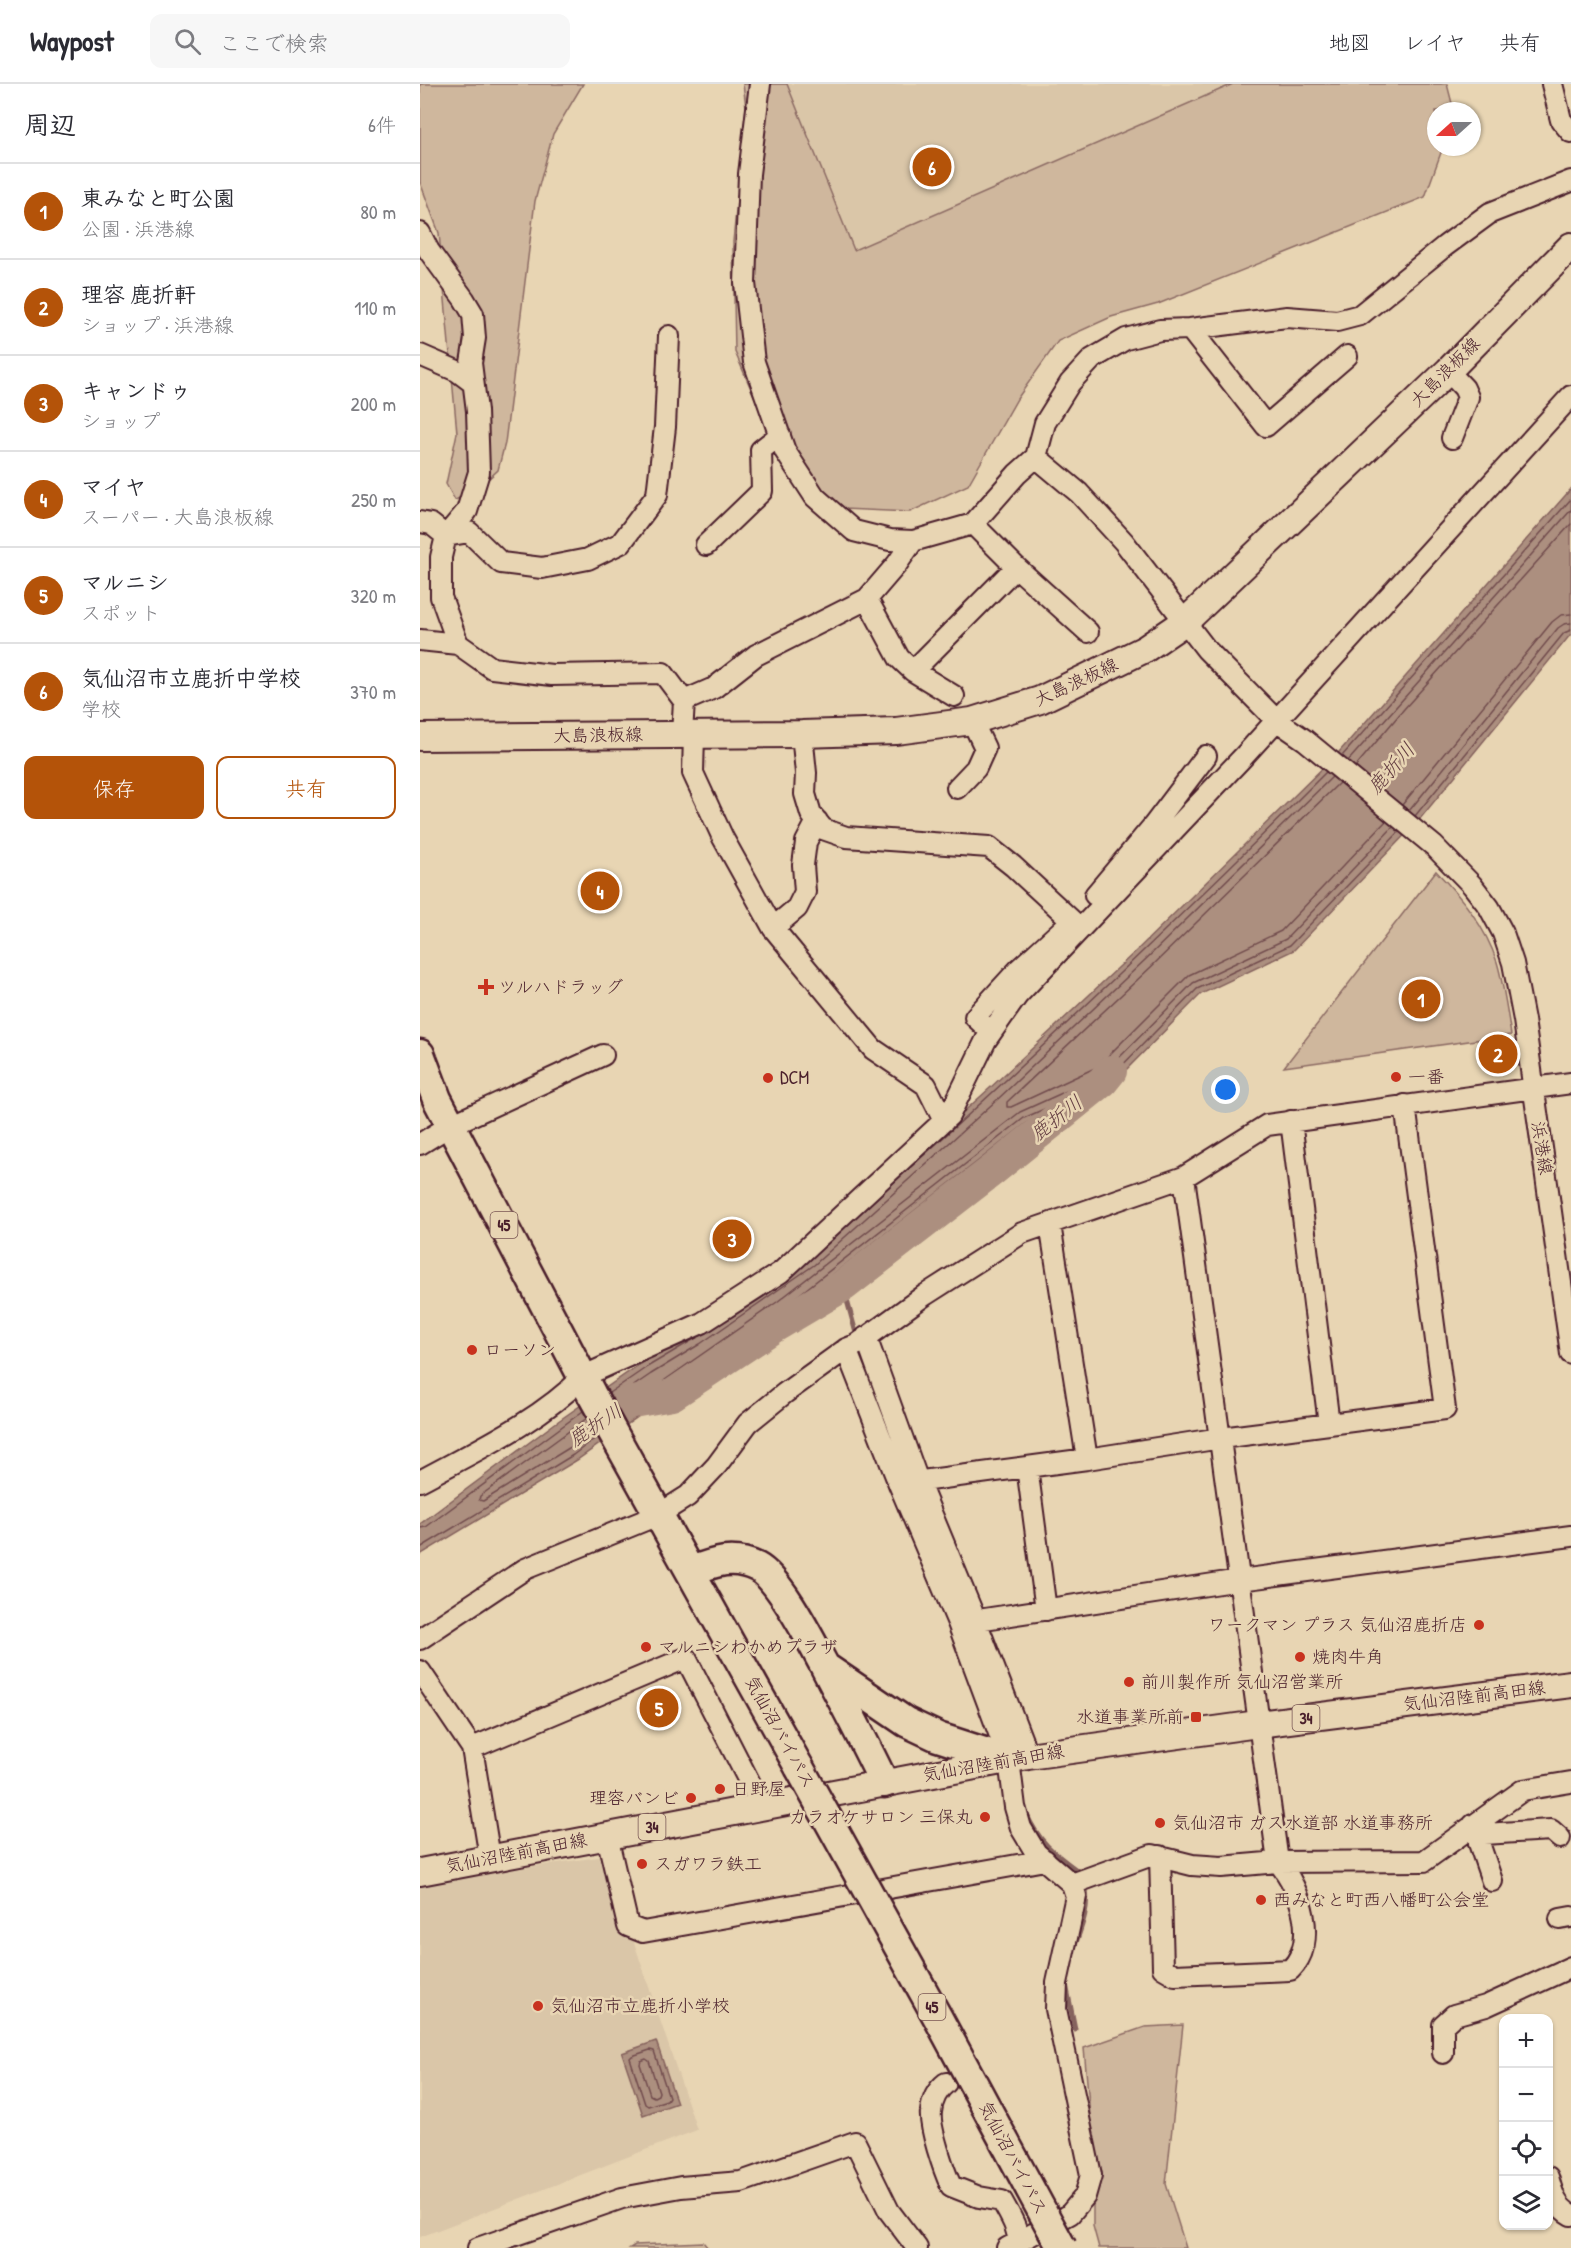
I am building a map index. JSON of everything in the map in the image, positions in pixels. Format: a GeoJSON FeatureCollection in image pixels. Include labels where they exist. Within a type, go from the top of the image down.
{"type":"FeatureCollection","features":[{"type":"Feature","properties":{"kind":"highway","name":"気仙沼バイパス"},"geometry":{"type":"LineString","coordinates":[[420,1054],[451,1125],[653,1506],[932,2008],[1062,2248]]}},
{"type":"Feature","properties":{"kind":"highway"},"geometry":{"type":"LineString","coordinates":[[691,1571],[714,1562],[734,1559],[759,1568],[780,1590],[807,1632],[856,1722],[884,1783]]}},
{"type":"Feature","properties":{"kind":"highway"},"geometry":{"type":"LineString","coordinates":[[824,1666],[906,1722],[938,1737],[1019,1758]]}},
{"type":"Feature","properties":{"kind":"main road","name":"大島浪板線"},"geometry":{"type":"LineString","coordinates":[[420,737],[802,734],[896,731],[972,722],[1050,696],[1145,649],[1186,621],[1448,371],[1571,246]]}},
{"type":"Feature","properties":{"kind":"main road","name":"気仙沼陸前高田線"},"geometry":{"type":"LineString","coordinates":[[420,1872],[1019,1758],[1258,1724],[1571,1684]]}},
{"type":"Feature","properties":{"kind":"street"},"geometry":{"type":"LineString","coordinates":[[760,84],[749,174],[745,283],[754,362],[785,451],[815,497],[854,531],[890,540],[913,541],[973,524],[1017,474],[1036,458],[1045,423],[1070,383],[1092,359],[1126,339],[1160,330],[1190,329],[1287,317],[1337,321],[1360,315],[1445,246],[1490,213],[1571,181]]}},
{"type":"Feature","properties":{"kind":"street"},"geometry":{"type":"LineString","coordinates":[[1552,84],[1561,120],[1571,132]]}},
{"type":"Feature","properties":{"kind":"street"},"geometry":{"type":"LineString","coordinates":[[420,233],[429,251],[464,299],[472,314],[475,339],[471,363],[477,411],[480,472],[467,511],[446,536],[441,557],[441,597],[458,644]]}},
{"type":"Feature","properties":{"kind":"street"},"geometry":{"type":"LineString","coordinates":[[1190,329],[1266,426],[1347,356]]}},
{"type":"Feature","properties":{"kind":"street"},"geometry":{"type":"LineString","coordinates":[[420,522],[431,524],[446,536],[469,532],[501,564],[542,568],[588,559],[621,543],[657,495],[665,427],[669,336]]}},
{"type":"Feature","properties":{"kind":"street"},"geometry":{"type":"LineString","coordinates":[[420,355],[457,371],[473,383]]}},
{"type":"Feature","properties":{"kind":"street"},"geometry":{"type":"LineString","coordinates":[[1448,371],[1464,388],[1468,397],[1452,438]]}},
{"type":"Feature","properties":{"kind":"street"},"geometry":{"type":"LineString","coordinates":[[1076,925],[1244,756],[1571,396]]}},
{"type":"Feature","properties":{"kind":"street"},"geometry":{"type":"LineString","coordinates":[[706,545],[762,491],[762,450],[780,435]]}},
{"type":"Feature","properties":{"kind":"street","name":"浜港線"},"geometry":{"type":"LineString","coordinates":[[1036,458],[1087,501],[1124,542],[1206,649],[1276,720],[1305,740],[1434,846],[1490,907],[1503,933],[1513,963],[1524,1020],[1571,1354]]}},
{"type":"Feature","properties":{"kind":"street"},"geometry":{"type":"LineString","coordinates":[[973,524],[1016,567],[1088,632]]}},
{"type":"Feature","properties":{"kind":"street"},"geometry":{"type":"LineString","coordinates":[[684,701],[714,688],[756,655],[867,599],[913,541]]}},
{"type":"Feature","properties":{"kind":"street"},"geometry":{"type":"LineString","coordinates":[[913,671],[1016,567]]}},
{"type":"Feature","properties":{"kind":"street"},"geometry":{"type":"LineString","coordinates":[[867,599],[899,658],[913,671],[954,696]]}},
{"type":"Feature","properties":{"kind":"street"},"geometry":{"type":"LineString","coordinates":[[420,640],[458,644],[492,668],[552,675],[663,673],[684,701],[693,772],[723,838],[773,928],[873,1049],[926,1085],[944,1121]]}},
{"type":"Feature","properties":{"kind":"street"},"geometry":{"type":"LineString","coordinates":[[957,788],[976,768],[985,748],[972,722]]}},
{"type":"Feature","properties":{"kind":"street"},"geometry":{"type":"LineString","coordinates":[[802,734],[806,773],[805,794],[811,814],[823,828],[846,837],[988,847],[1013,866],[1076,925]]}},
{"type":"Feature","properties":{"kind":"street"},"geometry":{"type":"LineString","coordinates":[[420,1481],[513,1431],[571,1389],[588,1385],[702,1323],[781,1272],[949,1116],[991,1032],[1206,756]]}},
{"type":"Feature","properties":{"kind":"street"},"geometry":{"type":"LineString","coordinates":[[773,928],[797,908],[805,891],[803,865],[806,842],[817,821]]}},
{"type":"Feature","properties":{"kind":"street"},"geometry":{"type":"LineString","coordinates":[[420,1144],[451,1125],[603,1055]]}},
{"type":"Feature","properties":{"kind":"street"},"geometry":{"type":"LineString","coordinates":[[420,1639],[525,1569],[653,1506],[688,1496],[717,1465],[748,1423],[784,1393],[846,1349],[856,1345],[926,1294],[1022,1233],[1184,1177],[1267,1125],[1571,1083]]}},
{"type":"Feature","properties":{"kind":"street"},"geometry":{"type":"LineString","coordinates":[[908,1482],[1444,1409],[1405,1105]]}},
{"type":"Feature","properties":{"kind":"street"},"geometry":{"type":"LineString","coordinates":[[1291,1121],[1329,1424]]}},
{"type":"Feature","properties":{"kind":"street"},"geometry":{"type":"LineString","coordinates":[[1160,1856],[1163,1968],[1175,1975],[1290,1970],[1299,1961],[1305,1929],[1302,1906],[1289,1875],[1278,1862],[1184,1177]]}},
{"type":"Feature","properties":{"kind":"street"},"geometry":{"type":"LineString","coordinates":[[1050,1224],[1087,1459]]}},
{"type":"Feature","properties":{"kind":"street"},"geometry":{"type":"LineString","coordinates":[[866,1337],[908,1482]]}},
{"type":"Feature","properties":{"kind":"street"},"geometry":{"type":"LineString","coordinates":[[846,1349],[908,1482],[967,1622],[1019,1758],[1015,1807],[1021,1828],[1036,1853],[1072,1884],[1076,1896],[1057,1983],[1056,2010],[1091,2175],[1085,2196],[1070,2214],[1014,2246],[1012,2218],[1002,2201],[980,2197],[951,2186],[942,2167],[930,2113],[938,2089],[946,2083]]}},
{"type":"Feature","properties":{"kind":"street"},"geometry":{"type":"LineString","coordinates":[[1027,1467],[1046,1610]]}},
{"type":"Feature","properties":{"kind":"street"},"geometry":{"type":"LineString","coordinates":[[967,1622],[1240,1580],[1571,1536]]}},
{"type":"Feature","properties":{"kind":"street"},"geometry":{"type":"LineString","coordinates":[[472,1748],[686,1658],[760,1806]]}},
{"type":"Feature","properties":{"kind":"street"},"geometry":{"type":"LineString","coordinates":[[420,1671],[472,1748],[490,1858]]}},
{"type":"Feature","properties":{"kind":"street"},"geometry":{"type":"LineString","coordinates":[[1072,1884],[1152,1855],[1192,1865],[1221,1867],[1278,1862],[1424,1861],[1479,1829],[1523,1790],[1571,1782]]}},
{"type":"Feature","properties":{"kind":"street"},"geometry":{"type":"LineString","coordinates":[[1479,1829],[1551,1830],[1560,1838]]}},
{"type":"Feature","properties":{"kind":"street"},"geometry":{"type":"LineString","coordinates":[[1479,1829],[1479,1843],[1492,1881]]}},
{"type":"Feature","properties":{"kind":"street"},"geometry":{"type":"LineString","coordinates":[[607,1836],[628,1926],[644,1932],[1045,1860]]}},
{"type":"Feature","properties":{"kind":"street"},"geometry":{"type":"LineString","coordinates":[[1443,2053],[1443,2025],[1454,2015],[1486,2006],[1571,1967]]}},
{"type":"Feature","properties":{"kind":"street"},"geometry":{"type":"LineString","coordinates":[[478,2248],[622,2198],[681,2187],[741,2182],[855,2142],[889,2211],[917,2248]]}},
{"type":"Feature","properties":{"kind":"street"},"geometry":{"type":"LineString","coordinates":[[1553,2194],[1561,2209],[1571,2215]]}},
{"type":"Feature","properties":{"kind":"shaded area"},"geometry":{"type":"Polygon","coordinates":[[[420,84],[583,84],[553,134],[535,201],[505,443],[498,470],[474,492],[455,500],[446,484],[457,433],[439,233],[420,182],[420,84]]]}},
{"type":"Feature","properties":{"kind":"shaded area"},"geometry":{"type":"Polygon","coordinates":[[[743,84],[787,84],[854,250],[1233,84],[1447,84],[1452,102],[1427,102],[1427,156],[1440,156],[1425,197],[1158,304],[1111,317],[1058,341],[1017,399],[968,485],[910,512],[843,509],[784,465],[735,352],[733,242],[746,107],[743,84]]]}},
{"type":"Feature","properties":{"kind":"shaded area"},"geometry":{"type":"Polygon","coordinates":[[[787,84],[1233,84],[853,250],[787,84]]]}},
{"type":"Feature","properties":{"kind":"shaded area"},"geometry":{"type":"Polygon","coordinates":[[[1436,871],[1472,913],[1492,949],[1502,980],[1511,1035],[1284,1067],[1436,871]]]}},
{"type":"Feature","properties":{"kind":"shaded area","name":"気仙沼市立鹿折小学校"},"geometry":{"type":"Polygon","coordinates":[[[605,1856],[697,2130],[420,2237],[420,1883],[605,1856]]]}},
{"type":"Feature","properties":{"kind":"shaded area"},"geometry":{"type":"Polygon","coordinates":[[[1183,2025],[1166,2184],[1186,2248],[1099,2248],[1093,2226],[1093,2149],[1084,2048],[1145,2027],[1183,2025]]]}},
{"type":"Feature","properties":{"kind":"shaded area"},"geometry":{"type":"Polygon","coordinates":[[[703,2242],[708,2248],[630,2248],[635,2245],[703,2242]]]}},
{"type":"Feature","properties":{"kind":"water"},"geometry":{"type":"Polygon","coordinates":[[[1571,489],[1571,634],[1419,820],[1294,950],[1201,994],[1110,1086],[1027,1123],[785,1312],[577,1460],[420,1555],[420,1524],[554,1424],[643,1362],[693,1333],[805,1255],[990,1088],[1136,951],[1339,752],[1571,489]]]}},
{"type":"Feature","properties":{"kind":"water"},"geometry":{"type":"Polygon","coordinates":[[[656,2041],[677,2103],[643,2115],[622,2053],[656,2041]]]}},
{"type":"Feature","properties":{"kind":"waterway","name":"鹿折川"},"geometry":{"type":"LineString","coordinates":[[622,1406],[627,1403],[672,1395],[774,1327],[843,1286],[993,1170],[1103,1081],[1111,1071]]}},
{"type":"Feature","properties":{"kind":"waterway"},"geometry":{"type":"LineString","coordinates":[[843,1286],[856,1333]]}},
{"type":"Feature","properties":{"kind":"waterway"},"geometry":{"type":"LineString","coordinates":[[864,1362],[871,1380]]}},
{"type":"Feature","properties":{"kind":"waterway"},"geometry":{"type":"LineString","coordinates":[[1026,1813],[1047,1846],[1078,1871]]}},
{"type":"Feature","properties":{"kind":"waterway"},"geometry":{"type":"LineString","coordinates":[[1074,1948],[1085,1912],[1086,1889]]}},
{"type":"Feature","properties":{"kind":"waterway"},"geometry":{"type":"LineString","coordinates":[[1066,1984],[1075,2029]]}},
{"type":"Feature","properties":{"kind":"place","name":"気仙沼市立鹿折中学校"},"geometry":{"type":"Point","coordinates":[932,167]}},
{"type":"Feature","properties":{"kind":"place","name":"マイヤ"},"geometry":{"type":"Point","coordinates":[600,891]}},
{"type":"Feature","properties":{"kind":"place","name":"ツルハドラッグ"},"geometry":{"type":"Point","coordinates":[486,987]}},
{"type":"Feature","properties":{"kind":"place","name":"東みなと町公園"},"geometry":{"type":"Point","coordinates":[1421,999]}},
{"type":"Feature","properties":{"kind":"place","name":"理容 鹿折軒"},"geometry":{"type":"Point","coordinates":[1498,1054]}},
{"type":"Feature","properties":{"kind":"place","name":"一番"},"geometry":{"type":"Point","coordinates":[1396,1077]}},
{"type":"Feature","properties":{"kind":"place","name":"DCM"},"geometry":{"type":"Point","coordinates":[768,1078]}},
{"type":"Feature","properties":{"kind":"place","name":"キャンドゥ"},"geometry":{"type":"Point","coordinates":[732,1239]}},
{"type":"Feature","properties":{"kind":"place","name":"ローソン"},"geometry":{"type":"Point","coordinates":[472,1350]}},
{"type":"Feature","properties":{"kind":"place","name":"ワークマン プラス 気仙沼鹿折店"},"geometry":{"type":"Point","coordinates":[1479,1625]}},
{"type":"Feature","properties":{"kind":"place","name":"マルニシわかめプラザ"},"geometry":{"type":"Point","coordinates":[646,1647]}},
{"type":"Feature","properties":{"kind":"place","name":"焼肉牛角"},"geometry":{"type":"Point","coordinates":[1300,1657]}},
{"type":"Feature","properties":{"kind":"place","name":"前川製作所 気仙沼営業所"},"geometry":{"type":"Point","coordinates":[1129,1682]}},
{"type":"Feature","properties":{"kind":"place","name":"マルニシ"},"geometry":{"type":"Point","coordinates":[659,1708]}},
{"type":"Feature","properties":{"kind":"place","name":"水道事業所前"},"geometry":{"type":"Point","coordinates":[1196,1717]}},
{"type":"Feature","properties":{"kind":"place","name":"日野屋"},"geometry":{"type":"Point","coordinates":[720,1789]}},
{"type":"Feature","properties":{"kind":"place","name":"理容バンビ"},"geometry":{"type":"Point","coordinates":[691,1798]}},
{"type":"Feature","properties":{"kind":"place","name":"カラオケサロン 三保丸"},"geometry":{"type":"Point","coordinates":[985,1817]}},
{"type":"Feature","properties":{"kind":"place","name":"気仙沼市 ガス水道部 水道事務所"},"geometry":{"type":"Point","coordinates":[1160,1823]}},
{"type":"Feature","properties":{"kind":"place","name":"スガワラ鉄工"},"geometry":{"type":"Point","coordinates":[642,1864]}},
{"type":"Feature","properties":{"kind":"place","name":"西みなと町西八幡町公会堂"},"geometry":{"type":"Point","coordinates":[1261,1900]}},
{"type":"Feature","properties":{"kind":"place","name":"気仙沼市立鹿折小学校"},"geometry":{"type":"Point","coordinates":[538,2006]}}]}
